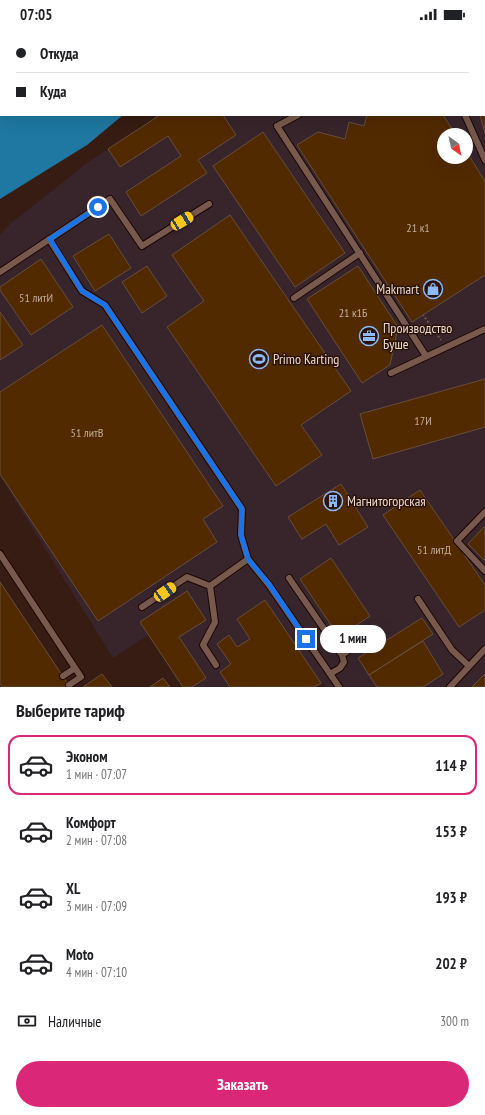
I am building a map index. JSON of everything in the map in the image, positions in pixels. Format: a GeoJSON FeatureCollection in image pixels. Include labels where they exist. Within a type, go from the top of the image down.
{"type":"FeatureCollection","features":[{"type":"Feature","properties":{"kind":"lane"},"geometry":{"type":"LineString","coordinates":[[296,116],[277,126],[426,356]]}},
{"type":"Feature","properties":{"kind":"lane"},"geometry":{"type":"LineString","coordinates":[[465,116],[485,160]]}},
{"type":"Feature","properties":{"kind":"lane"},"geometry":{"type":"LineString","coordinates":[[0,272],[110,199],[142,246],[209,204]]}},
{"type":"Feature","properties":{"kind":"lane"},"geometry":{"type":"LineString","coordinates":[[50,239],[82,291],[105,305],[242,509],[241,535],[248,559],[269,584],[339,687]]}},
{"type":"Feature","properties":{"kind":"lane"},"geometry":{"type":"LineString","coordinates":[[294,298],[360,254]]}},
{"type":"Feature","properties":{"kind":"lane"},"geometry":{"type":"LineString","coordinates":[[391,373],[485,329]]}},
{"type":"Feature","properties":{"kind":"lane"},"geometry":{"type":"LineString","coordinates":[[485,512],[457,540],[485,571]]}},
{"type":"Feature","properties":{"kind":"lane"},"geometry":{"type":"LineString","coordinates":[[0,554],[81,677],[69,685]]}},
{"type":"Feature","properties":{"kind":"lane"},"geometry":{"type":"LineString","coordinates":[[210,586],[248,559]]}},
{"type":"Feature","properties":{"kind":"lane"},"geometry":{"type":"LineString","coordinates":[[142,607],[187,577],[210,586]]}},
{"type":"Feature","properties":{"kind":"lane"},"geometry":{"type":"LineString","coordinates":[[289,578],[342,655],[344,662],[340,668],[330,674]]}},
{"type":"Feature","properties":{"kind":"lane"},"geometry":{"type":"LineString","coordinates":[[210,586],[215,622],[203,646],[216,665]]}},
{"type":"Feature","properties":{"kind":"lane"},"geometry":{"type":"LineString","coordinates":[[418,599],[452,650],[469,666]]}},
{"type":"Feature","properties":{"kind":"lane"},"geometry":{"type":"LineString","coordinates":[[342,655],[373,634]]}},
{"type":"Feature","properties":{"kind":"lane"},"geometry":{"type":"LineString","coordinates":[[450,687],[485,649]]}},
{"type":"Feature","properties":{"kind":"lane"},"geometry":{"type":"LineString","coordinates":[[63,676],[75,668]]}},
{"type":"Feature","properties":{"kind":"path"},"geometry":{"type":"LineString","coordinates":[[423,315],[446,347]]}},
{"type":"Feature","properties":{"kind":"path"},"geometry":{"type":"LineString","coordinates":[[414,337],[431,326]]}},
{"type":"Feature","properties":{"kind":"shaded area"},"geometry":{"type":"Polygon","coordinates":[[[158,116],[485,116],[485,687],[326,687],[324,683],[317,687],[182,687],[148,635],[113,658],[0,476],[0,235],[10,224],[87,163],[158,116]]]}},
{"type":"Feature","properties":{"kind":"water"},"geometry":{"type":"Polygon","coordinates":[[[0,116],[122,116],[87,145],[0,199],[0,116]]]}},
{"type":"Feature","properties":{"kind":"building"},"geometry":{"type":"Polygon","coordinates":[[[158,116],[224,116],[236,135],[198,160],[207,173],[141,216],[126,192],[181,156],[168,136],[120,167],[108,149],[158,116]]]}},
{"type":"Feature","properties":{"kind":"building"},"geometry":{"type":"Polygon","coordinates":[[[367,116],[444,116],[451,128],[437,128],[437,164],[473,164],[473,162],[485,181],[485,275],[412,322],[297,145],[318,132],[345,139],[349,122],[364,126],[367,116]]]}},
{"type":"Feature","properties":{"kind":"building"},"geometry":{"type":"Polygon","coordinates":[[[480,116],[485,116],[485,133],[480,116]]]}},
{"type":"Feature","properties":{"kind":"building"},"geometry":{"type":"Polygon","coordinates":[[[263,132],[345,253],[295,287],[213,166],[263,132]]]}},
{"type":"Feature","properties":{"kind":"building","name":"Primo Karting"},"geometry":{"type":"Polygon","coordinates":[[[230,215],[351,391],[301,425],[322,455],[276,486],[167,327],[204,301],[172,255],[230,215]]]}},
{"type":"Feature","properties":{"kind":"building"},"geometry":{"type":"Polygon","coordinates":[[[109,234],[131,268],[95,291],[73,256],[109,234]]]}},
{"type":"Feature","properties":{"kind":"building"},"geometry":{"type":"Polygon","coordinates":[[[41,259],[73,307],[31,335],[0,290],[0,287],[41,259]]]}},
{"type":"Feature","properties":{"kind":"building"},"geometry":{"type":"Polygon","coordinates":[[[147,266],[167,296],[142,313],[122,282],[147,266]]]}},
{"type":"Feature","properties":{"kind":"building"},"geometry":{"type":"Polygon","coordinates":[[[358,266],[398,327],[390,365],[362,383],[307,299],[358,266]]]}},
{"type":"Feature","properties":{"kind":"building"},"geometry":{"type":"Polygon","coordinates":[[[0,312],[23,345],[0,360],[0,312]]]}},
{"type":"Feature","properties":{"kind":"building"},"geometry":{"type":"Polygon","coordinates":[[[102,325],[223,506],[203,519],[217,542],[98,621],[0,474],[0,392],[102,325]]]}},
{"type":"Feature","properties":{"kind":"building"},"geometry":{"type":"Polygon","coordinates":[[[485,379],[485,427],[373,459],[360,414],[485,379]]]}},
{"type":"Feature","properties":{"kind":"building","name":"Магнитогорская"},"geometry":{"type":"Polygon","coordinates":[[[341,484],[368,527],[339,545],[326,524],[302,539],[288,517],[341,484]]]}},
{"type":"Feature","properties":{"kind":"building"},"geometry":{"type":"Polygon","coordinates":[[[420,490],[485,585],[485,610],[459,627],[383,515],[420,490]]]}},
{"type":"Feature","properties":{"kind":"building"},"geometry":{"type":"Polygon","coordinates":[[[485,526],[485,559],[484,560],[468,544],[485,526]]]}},
{"type":"Feature","properties":{"kind":"building"},"geometry":{"type":"Polygon","coordinates":[[[331,558],[370,616],[339,637],[300,579],[331,558]]]}},
{"type":"Feature","properties":{"kind":"building"},"geometry":{"type":"Polygon","coordinates":[[[0,582],[70,687],[2,687],[0,683],[0,582]]]}},
{"type":"Feature","properties":{"kind":"building"},"geometry":{"type":"Polygon","coordinates":[[[187,591],[206,620],[179,637],[206,678],[192,687],[183,687],[140,622],[187,591]]]}},
{"type":"Feature","properties":{"kind":"building"},"geometry":{"type":"Polygon","coordinates":[[[265,600],[321,683],[314,687],[230,687],[220,672],[231,664],[217,644],[229,635],[237,647],[250,639],[237,619],[265,600]]]}},
{"type":"Feature","properties":{"kind":"building"},"geometry":{"type":"Polygon","coordinates":[[[422,618],[433,634],[369,675],[358,658],[422,618]]]}},
{"type":"Feature","properties":{"kind":"building"},"geometry":{"type":"Polygon","coordinates":[[[423,641],[443,674],[423,687],[377,687],[369,675],[423,641]]]}},
{"type":"Feature","properties":{"kind":"building"},"geometry":{"type":"Polygon","coordinates":[[[102,674],[112,687],[83,687],[102,674]]]}},
{"type":"Feature","properties":{"kind":"building"},"geometry":{"type":"Polygon","coordinates":[[[485,674],[485,687],[472,687],[485,674]]]}},
{"type":"Feature","properties":{"kind":"building"},"geometry":{"type":"Polygon","coordinates":[[[163,678],[170,687],[150,687],[163,678]]]}},
{"type":"Feature","properties":{"kind":"place","name":"Makmart"},"geometry":{"type":"Point","coordinates":[433,289]}},
{"type":"Feature","properties":{"kind":"place","name":"Производство Буше"},"geometry":{"type":"Point","coordinates":[369,336]}},
{"type":"Feature","properties":{"kind":"place","name":"Primo Karting"},"geometry":{"type":"Point","coordinates":[259,359]}},
{"type":"Feature","properties":{"kind":"place","name":"Магнитогорская"},"geometry":{"type":"Point","coordinates":[333,501]}},
{"type":"Feature","properties":{"kind":"route"},"geometry":{"type":"LineString","coordinates":[[98,207],[50,239],[82,291],[105,305],[242,509],[241,535],[248,559],[269,584],[306,639]]}}]}
